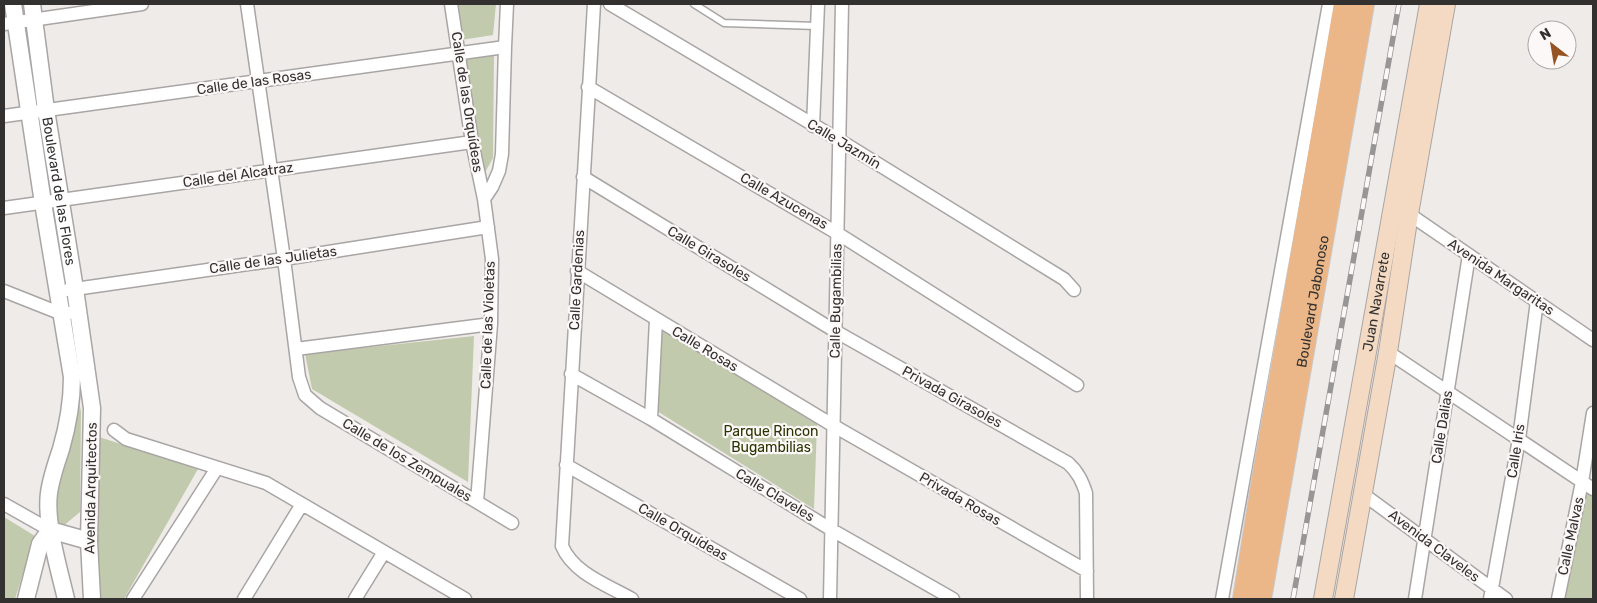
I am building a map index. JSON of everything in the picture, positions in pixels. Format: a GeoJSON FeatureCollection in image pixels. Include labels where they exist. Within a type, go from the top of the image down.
{"type":"FeatureCollection","features":[{"type":"Feature","properties":{"kind":"main road","name":"Boulevard Jabonoso"},"geometry":{"type":"LineString","coordinates":[[1243,599],[1239,563],[1272,373],[1344,4]]}},
{"type":"Feature","properties":{"kind":"main road","name":"Boulevard Jabonoso"},"geometry":{"type":"LineString","coordinates":[[1261,599],[1364,4]]}},
{"type":"Feature","properties":{"kind":"main road","name":"Juan Navarrete"},"geometry":{"type":"LineString","coordinates":[[1323,599],[1429,4]]}},
{"type":"Feature","properties":{"kind":"main road","name":"Juan Navarrete"},"geometry":{"type":"LineString","coordinates":[[1344,599],[1388,352],[1409,214],[1446,4]]}},
{"type":"Feature","properties":{"kind":"street","name":"Boulevard de las Flores"},"geometry":{"type":"LineString","coordinates":[[13,4],[10,23],[30,112],[58,292],[70,313]]}},
{"type":"Feature","properties":{"kind":"street"},"geometry":{"type":"LineString","coordinates":[[10,23],[33,12],[142,4]]}},
{"type":"Feature","properties":{"kind":"street"},"geometry":{"type":"LineString","coordinates":[[247,4],[296,349],[491,324]]}},
{"type":"Feature","properties":{"kind":"street","name":"Calle de las Orquídeas"},"geometry":{"type":"LineString","coordinates":[[451,4],[472,142],[484,199]]}},
{"type":"Feature","properties":{"kind":"street"},"geometry":{"type":"LineString","coordinates":[[484,199],[499,172],[502,154],[507,4]]}},
{"type":"Feature","properties":{"kind":"street","name":"Calle Gardenias"},"geometry":{"type":"LineString","coordinates":[[594,4],[561,536],[562,546],[566,555],[578,568],[632,599]]}},
{"type":"Feature","properties":{"kind":"street","name":"Calle Jazmín"},"geometry":{"type":"LineString","coordinates":[[610,4],[839,140],[1064,279],[1074,290]]}},
{"type":"Feature","properties":{"kind":"street"},"geometry":{"type":"LineString","coordinates":[[813,126],[818,4]]}},
{"type":"Feature","properties":{"kind":"street","name":"Calle Bugambilias"},"geometry":{"type":"LineString","coordinates":[[830,599],[842,4]]}},
{"type":"Feature","properties":{"kind":"street"},"geometry":{"type":"LineString","coordinates":[[1272,373],[1329,4]]}},
{"type":"Feature","properties":{"kind":"street","name":"Boulevard de las Flores"},"geometry":{"type":"LineString","coordinates":[[33,12],[46,110],[75,289],[70,313],[80,378]]}},
{"type":"Feature","properties":{"kind":"street","name":"Calle de las Rosas"},"geometry":{"type":"LineString","coordinates":[[4,116],[505,47]]}},
{"type":"Feature","properties":{"kind":"street","name":"Calle Azucenas"},"geometry":{"type":"LineString","coordinates":[[588,87],[838,233],[1077,385]]}},
{"type":"Feature","properties":{"kind":"street","name":"Calle del Alcatraz"},"geometry":{"type":"LineString","coordinates":[[4,208],[472,142]]}},
{"type":"Feature","properties":{"kind":"street","name":"Calle Girasoles"},"geometry":{"type":"LineString","coordinates":[[583,177],[835,331]]}},
{"type":"Feature","properties":{"kind":"street","name":"Calle de las Violetas"},"geometry":{"type":"LineString","coordinates":[[477,502],[491,324],[492,260],[484,199]]}},
{"type":"Feature","properties":{"kind":"street","name":"Avenida Margaritas"},"geometry":{"type":"LineString","coordinates":[[1409,214],[1593,340]]}},
{"type":"Feature","properties":{"kind":"street","name":"Calle de las Julietas"},"geometry":{"type":"LineString","coordinates":[[58,292],[488,227]]}},
{"type":"Feature","properties":{"kind":"street","name":"Calle Dalias"},"geometry":{"type":"LineString","coordinates":[[1415,599],[1469,255]]}},
{"type":"Feature","properties":{"kind":"street","name":"Calle Rosas"},"geometry":{"type":"LineString","coordinates":[[577,271],[834,426]]}},
{"type":"Feature","properties":{"kind":"street"},"geometry":{"type":"LineString","coordinates":[[4,291],[70,313]]}},
{"type":"Feature","properties":{"kind":"street","name":"Calle Iris"},"geometry":{"type":"LineString","coordinates":[[1491,594],[1519,439],[1537,301]]}},
{"type":"Feature","properties":{"kind":"street"},"geometry":{"type":"LineString","coordinates":[[651,419],[656,320]]}},
{"type":"Feature","properties":{"kind":"street","name":"Privada Girasoles"},"geometry":{"type":"LineString","coordinates":[[835,331],[1068,463],[1083,482],[1086,494],[1087,572]]}},
{"type":"Feature","properties":{"kind":"street","name":"Calle de los Zempuales"},"geometry":{"type":"LineString","coordinates":[[296,349],[299,377],[305,395],[320,408],[512,523]]}},
{"type":"Feature","properties":{"kind":"street"},"geometry":{"type":"LineString","coordinates":[[1388,352],[1593,489]]}},
{"type":"Feature","properties":{"kind":"street","name":"Calle Claveles"},"geometry":{"type":"LineString","coordinates":[[571,374],[651,419],[832,530],[953,599]]}},
{"type":"Feature","properties":{"kind":"street","name":"Avenida Arquitectos"},"geometry":{"type":"LineString","coordinates":[[66,599],[50,530],[48,496],[68,420],[72,393],[80,378]]}},
{"type":"Feature","properties":{"kind":"street","name":"Avenida Arquitectos"},"geometry":{"type":"LineString","coordinates":[[80,378],[92,408],[89,540],[92,599]]}},
{"type":"Feature","properties":{"kind":"street","name":"Calle Malvas"},"geometry":{"type":"LineString","coordinates":[[1558,599],[1582,482],[1593,413]]}},
{"type":"Feature","properties":{"kind":"street","name":"Privada Rosas"},"geometry":{"type":"LineString","coordinates":[[834,426],[1087,572]]}},
{"type":"Feature","properties":{"kind":"street"},"geometry":{"type":"LineString","coordinates":[[114,430],[126,439],[266,483],[464,599]]}},
{"type":"Feature","properties":{"kind":"street","name":"Calle Orquídeas"},"geometry":{"type":"LineString","coordinates":[[566,466],[800,599]]}},
{"type":"Feature","properties":{"kind":"street"},"geometry":{"type":"LineString","coordinates":[[133,599],[218,468]]}},
{"type":"Feature","properties":{"kind":"street","name":"Avenida Claveles"},"geometry":{"type":"LineString","coordinates":[[1363,494],[1424,538],[1491,594],[1506,599]]}},
{"type":"Feature","properties":{"kind":"street"},"geometry":{"type":"LineString","coordinates":[[4,504],[50,530],[89,540]]}},
{"type":"Feature","properties":{"kind":"street"},"geometry":{"type":"LineString","coordinates":[[244,599],[302,504]]}},
{"type":"Feature","properties":{"kind":"street"},"geometry":{"type":"LineString","coordinates":[[26,599],[40,544],[50,530]]}},
{"type":"Feature","properties":{"kind":"street"},"geometry":{"type":"LineString","coordinates":[[355,599],[384,552]]}},
{"type":"Feature","properties":{"kind":"street"},"geometry":{"type":"LineString","coordinates":[[1222,599],[1239,563]]}},
{"type":"Feature","properties":{"kind":"street"},"geometry":{"type":"LineString","coordinates":[[1087,572],[1087,599]]}},
{"type":"Feature","properties":{"kind":"lane"},"geometry":{"type":"LineString","coordinates":[[694,4],[724,23],[817,26]]}},
{"type":"Feature","properties":{"kind":"green space"},"geometry":{"type":"Polygon","coordinates":[[[456,4],[496,4],[493,35],[461,40],[456,4]]]}},
{"type":"Feature","properties":{"kind":"green space"},"geometry":{"type":"Polygon","coordinates":[[[494,53],[493,158],[483,176],[462,56],[494,53]]]}},
{"type":"Feature","properties":{"kind":"green space","name":"Parque Rincon Bugambilias"},"geometry":{"type":"Polygon","coordinates":[[[662,329],[817,424],[814,509],[657,411],[662,329]]]}},
{"type":"Feature","properties":{"kind":"green space"},"geometry":{"type":"Polygon","coordinates":[[[474,336],[468,482],[312,389],[305,354],[474,336]]]}},
{"type":"Feature","properties":{"kind":"green space"},"geometry":{"type":"Polygon","coordinates":[[[77,390],[81,412],[80,512],[62,527],[53,525],[60,464],[77,390]]]}},
{"type":"Feature","properties":{"kind":"green space"},"geometry":{"type":"Polygon","coordinates":[[[96,436],[198,469],[124,599],[96,599],[96,436]]]}},
{"type":"Feature","properties":{"kind":"green space"},"geometry":{"type":"Polygon","coordinates":[[[1585,489],[1593,495],[1593,599],[1561,599],[1585,489]]]}},
{"type":"Feature","properties":{"kind":"green space"},"geometry":{"type":"Polygon","coordinates":[[[4,517],[35,536],[15,599],[4,599],[4,517]]]}},
{"type":"Feature","properties":{"kind":"railway"},"geometry":{"type":"LineString","coordinates":[[1293,599],[1399,4]]}}]}
